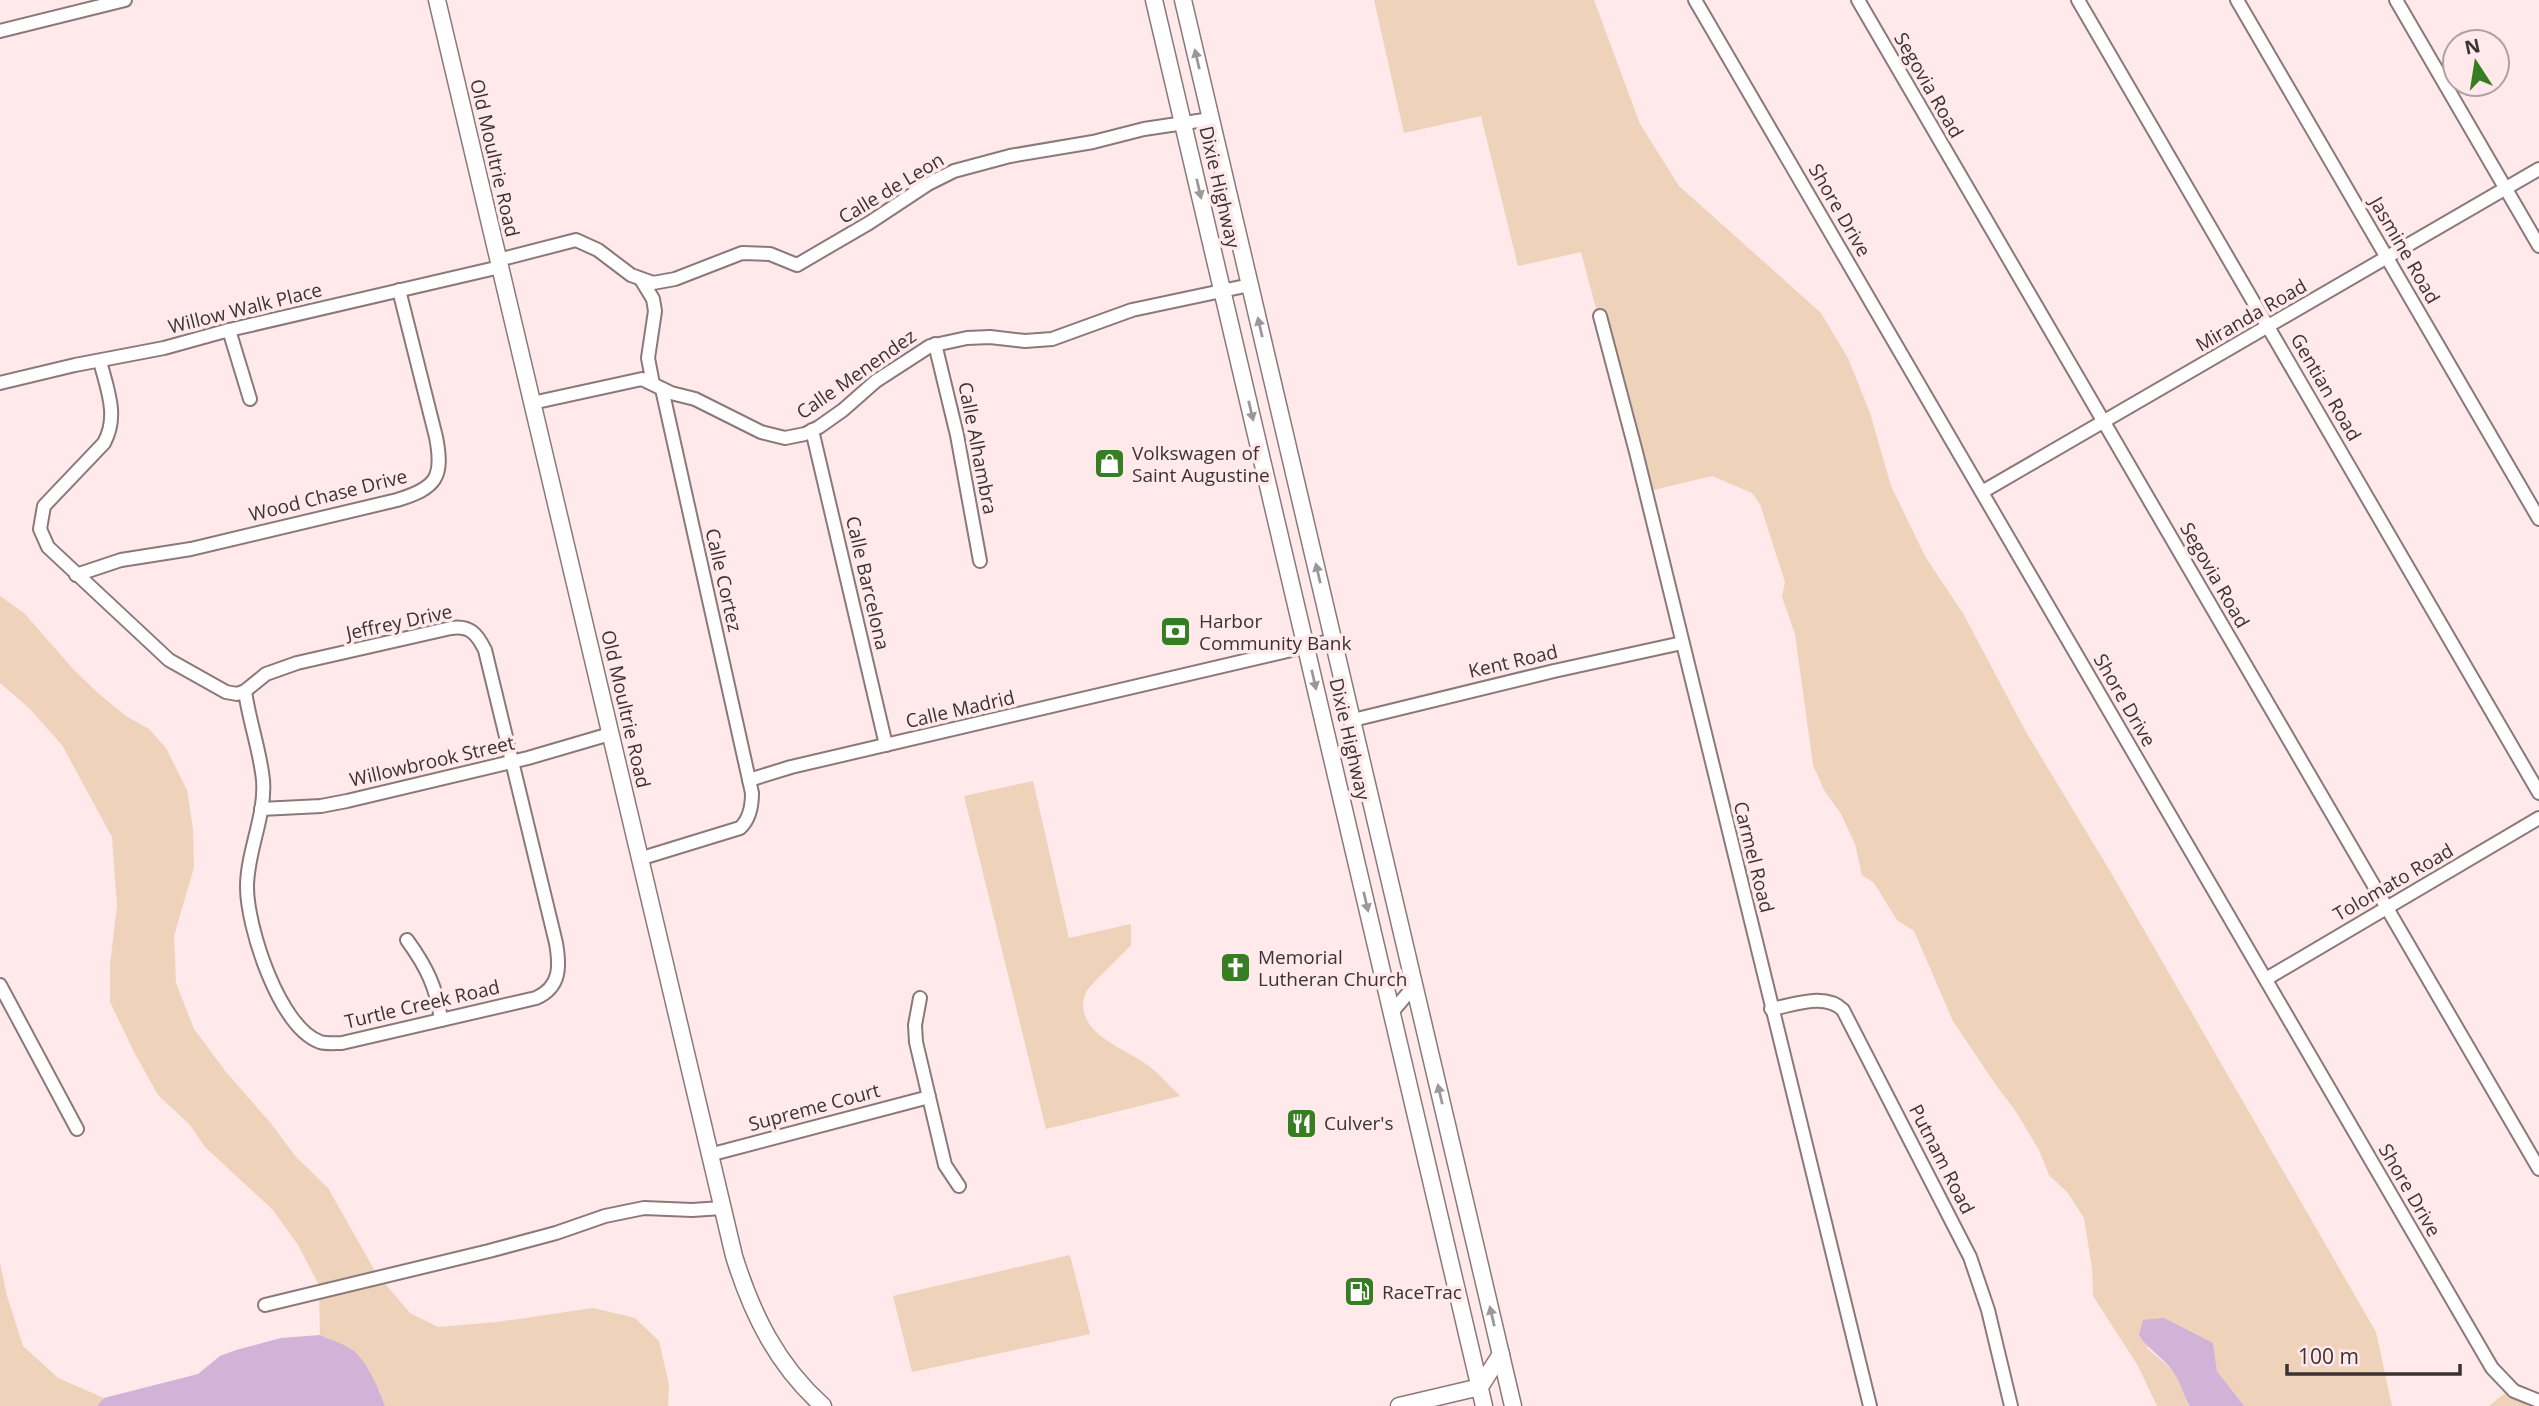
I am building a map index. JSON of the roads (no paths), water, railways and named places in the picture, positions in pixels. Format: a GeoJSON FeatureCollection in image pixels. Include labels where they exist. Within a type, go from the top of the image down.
{"type":"FeatureCollection","features":[{"type":"Feature","properties":{"kind":"main road","name":"Old Moultrie Road"},"geometry":{"type":"LineString","coordinates":[[437,0],[722,1208],[746,1294],[759,1324],[785,1365],[823,1406]]}},
{"type":"Feature","properties":{"kind":"main road","name":"Dixie Highway"},"geometry":{"type":"LineString","coordinates":[[1154,0],[1484,1406]]}},
{"type":"Feature","properties":{"kind":"main road"},"geometry":{"type":"LineString","coordinates":[[1183,0],[1513,1406]]}},
{"type":"Feature","properties":{"kind":"main road"},"geometry":{"type":"LineString","coordinates":[[1399,1406],[1480,1387],[1501,1354]]}},
{"type":"Feature","properties":{"kind":"street"},"geometry":{"type":"LineString","coordinates":[[0,31],[125,0]]}},
{"type":"Feature","properties":{"kind":"street","name":"Shore Drive"},"geometry":{"type":"LineString","coordinates":[[1695,0],[2492,1368],[2514,1391],[2539,1401]]}},
{"type":"Feature","properties":{"kind":"street","name":"Segovia Road"},"geometry":{"type":"LineString","coordinates":[[1858,0],[2539,1169]]}},
{"type":"Feature","properties":{"kind":"street","name":"Gentian Road"},"geometry":{"type":"LineString","coordinates":[[2078,0],[2539,793]]}},
{"type":"Feature","properties":{"kind":"street","name":"Jasmine Road"},"geometry":{"type":"LineString","coordinates":[[2237,0],[2539,519]]}},
{"type":"Feature","properties":{"kind":"street"},"geometry":{"type":"LineString","coordinates":[[2396,0],[2539,246]]}},
{"type":"Feature","properties":{"kind":"street","name":"Calle de Leon"},"geometry":{"type":"LineString","coordinates":[[642,281],[661,283],[743,253],[770,254],[797,265],[869,223],[928,184],[954,171],[1010,156],[1211,118]]}},
{"type":"Feature","properties":{"kind":"street","name":"Miranda Road"},"geometry":{"type":"LineString","coordinates":[[1982,492],[2539,169]]}},
{"type":"Feature","properties":{"kind":"street"},"geometry":{"type":"LineString","coordinates":[[499,264],[576,240],[598,250],[642,281],[653,299],[655,311],[648,358],[657,386]]}},
{"type":"Feature","properties":{"kind":"street","name":"Willow Walk Place"},"geometry":{"type":"LineString","coordinates":[[0,383],[164,348],[499,264]]}},
{"type":"Feature","properties":{"kind":"street","name":"Calle Menendez"},"geometry":{"type":"LineString","coordinates":[[532,403],[636,380],[695,399],[739,423],[779,438],[799,436],[843,410],[902,362],[935,344],[967,338],[990,337],[1025,341],[1052,338],[1132,310],[1250,285]]}},
{"type":"Feature","properties":{"kind":"street","name":"Wood Chase Drive"},"geometry":{"type":"LineString","coordinates":[[76,575],[121,560],[191,549],[397,500],[421,493],[436,480],[440,456],[399,290]]}},
{"type":"Feature","properties":{"kind":"street","name":"Carmel Road"},"geometry":{"type":"LineString","coordinates":[[1600,317],[1630,426],[1870,1406]]}},
{"type":"Feature","properties":{"kind":"street"},"geometry":{"type":"LineString","coordinates":[[229,330],[250,399]]}},
{"type":"Feature","properties":{"kind":"street","name":"Calle Alhambra"},"geometry":{"type":"LineString","coordinates":[[935,344],[963,461],[980,561]]}},
{"type":"Feature","properties":{"kind":"street"},"geometry":{"type":"LineString","coordinates":[[100,361],[111,404],[110,432],[104,443],[44,506],[40,529],[48,547],[169,660],[226,692],[237,694],[245,691]]}},
{"type":"Feature","properties":{"kind":"street","name":"Calle Cortez"},"geometry":{"type":"LineString","coordinates":[[657,386],[749,779]]}},
{"type":"Feature","properties":{"kind":"street","name":"Calle Barcelona"},"geometry":{"type":"LineString","coordinates":[[813,430],[886,745]]}},
{"type":"Feature","properties":{"kind":"street","name":"Jeffrey Drive"},"geometry":{"type":"LineString","coordinates":[[245,691],[266,674],[298,663],[451,628],[467,628],[478,636],[485,650],[512,762]]}},
{"type":"Feature","properties":{"kind":"street","name":"Calle Madrid"},"geometry":{"type":"LineString","coordinates":[[749,779],[1334,640]]}},
{"type":"Feature","properties":{"kind":"street","name":"Kent Road"},"geometry":{"type":"LineString","coordinates":[[1353,720],[1682,643]]}},
{"type":"Feature","properties":{"kind":"street","name":"Turtle Creek Road"},"geometry":{"type":"LineString","coordinates":[[245,691],[262,780],[261,809],[249,863],[248,907],[252,926],[276,993],[297,1023],[313,1038],[329,1044],[536,998],[550,990],[559,972],[556,943],[512,762]]}},
{"type":"Feature","properties":{"kind":"street","name":"Willowbrook Street"},"geometry":{"type":"LineString","coordinates":[[261,809],[347,802],[512,762],[610,734]]}},
{"type":"Feature","properties":{"kind":"street"},"geometry":{"type":"LineString","coordinates":[[639,859],[740,828],[750,814],[752,803],[749,779]]}},
{"type":"Feature","properties":{"kind":"street","name":"Tolomato Road"},"geometry":{"type":"LineString","coordinates":[[2266,979],[2539,818]]}},
{"type":"Feature","properties":{"kind":"street"},"geometry":{"type":"LineString","coordinates":[[407,940],[426,966],[434,983],[441,1020]]}},
{"type":"Feature","properties":{"kind":"street"},"geometry":{"type":"LineString","coordinates":[[0,985],[77,1129]]}},
{"type":"Feature","properties":{"kind":"street"},"geometry":{"type":"LineString","coordinates":[[1392,1012],[1415,985]]}},
{"type":"Feature","properties":{"kind":"street"},"geometry":{"type":"LineString","coordinates":[[920,998],[915,1025],[916,1042],[945,1165],[959,1186]]}},
{"type":"Feature","properties":{"kind":"street","name":"Putnam Road"},"geometry":{"type":"LineString","coordinates":[[1772,1009],[1823,999],[1837,1003],[1843,1010],[1970,1257],[1988,1310],[2011,1406]]}},
{"type":"Feature","properties":{"kind":"street","name":"Supreme Court"},"geometry":{"type":"LineString","coordinates":[[709,1155],[929,1097]]}},
{"type":"Feature","properties":{"kind":"street"},"geometry":{"type":"LineString","coordinates":[[265,1305],[516,1244],[605,1216],[644,1208],[722,1208]]}},
{"type":"Feature","properties":{"kind":"place","name":"Volkswagen of Saint Augustine"},"geometry":{"type":"Point","coordinates":[1109,464]}},
{"type":"Feature","properties":{"kind":"place","name":"Harbor Community Bank"},"geometry":{"type":"Point","coordinates":[1176,632]}},
{"type":"Feature","properties":{"kind":"place","name":"Memorial Lutheran Church"},"geometry":{"type":"Point","coordinates":[1235,968]}},
{"type":"Feature","properties":{"kind":"place","name":"Culver's"},"geometry":{"type":"Point","coordinates":[1301,1123]}},
{"type":"Feature","properties":{"kind":"place","name":"RaceTrac"},"geometry":{"type":"Point","coordinates":[1359,1292]}}]}
